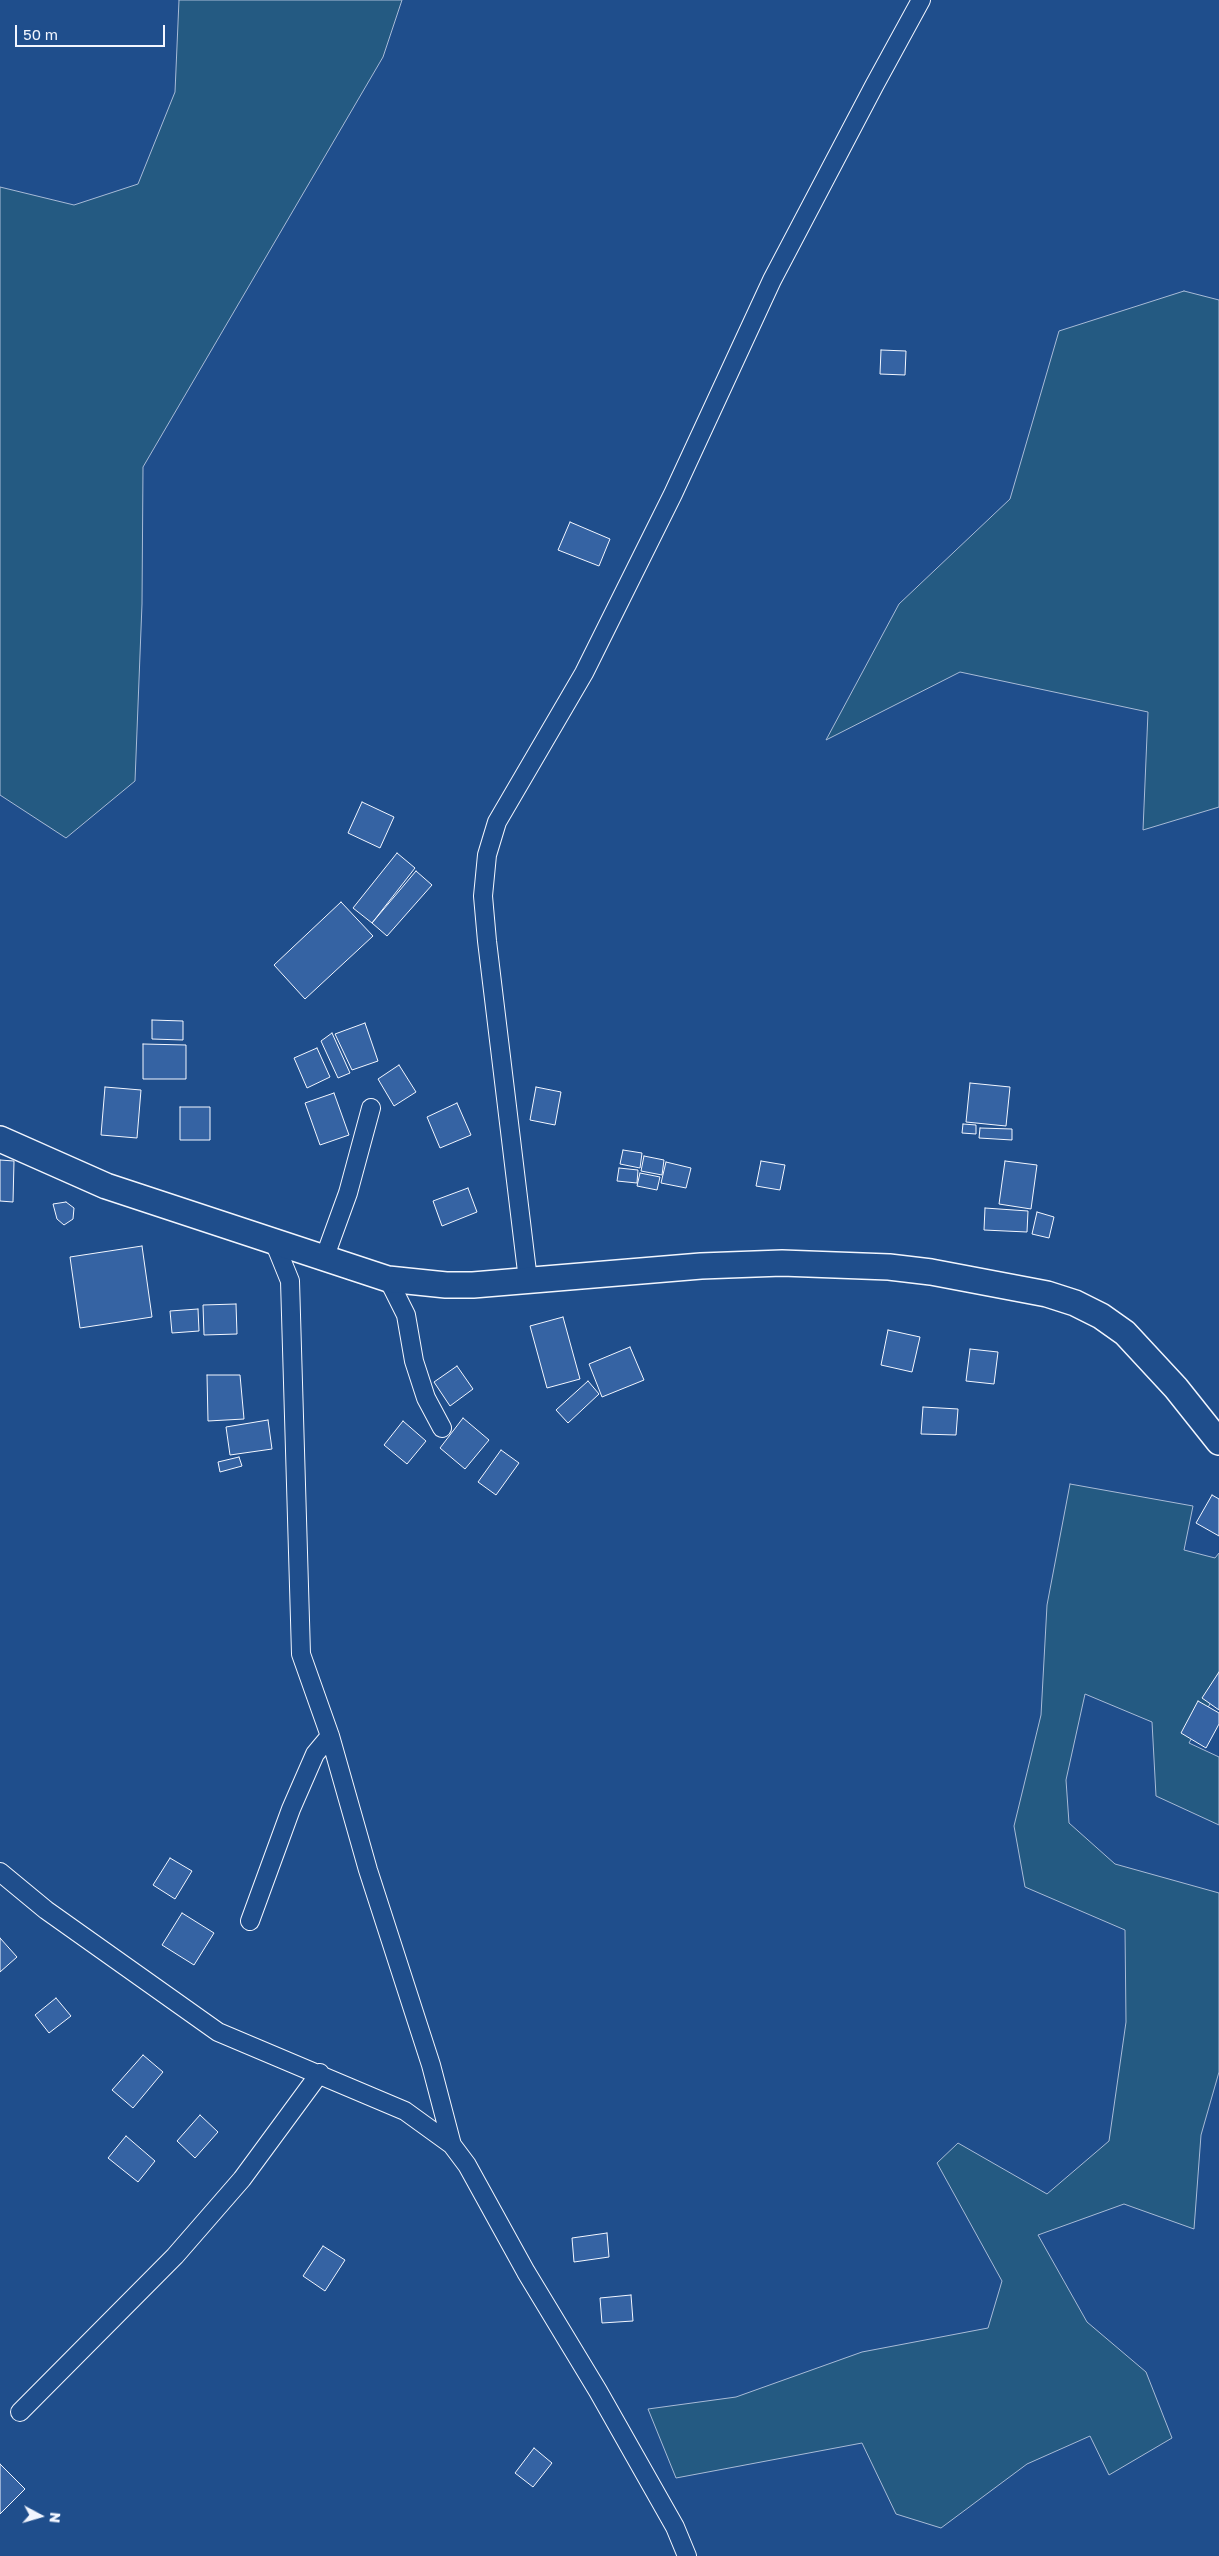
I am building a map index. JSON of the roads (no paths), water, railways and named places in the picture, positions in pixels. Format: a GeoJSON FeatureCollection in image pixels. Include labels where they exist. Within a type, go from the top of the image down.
{"type":"FeatureCollection","features":[{"type":"Feature","properties":{"kind":"street"},"geometry":{"type":"LineString","coordinates":[[528,1280],[483,896],[487,855],[497,822],[539,754],[584,672],[672,494],[772,280],[874,86],[922,0]]}},
{"type":"Feature","properties":{"kind":"street"},"geometry":{"type":"LineString","coordinates":[[324,1259],[348,1193],[371,1108]]}},
{"type":"Feature","properties":{"kind":"street"},"geometry":{"type":"LineString","coordinates":[[0,1139],[106,1186],[275,1244],[388,1279],[446,1285],[473,1285],[701,1266],[782,1263],[889,1267],[1015,1286],[1075,1302],[1101,1316],[1125,1334],[1176,1388],[1219,1442]]}},
{"type":"Feature","properties":{"kind":"street"},"geometry":{"type":"LineString","coordinates":[[275,1244],[290,1281],[301,1654],[330,1736],[368,1870],[431,2065],[452,2146]]}},
{"type":"Feature","properties":{"kind":"street"},"geometry":{"type":"LineString","coordinates":[[388,1279],[406,1315],[414,1361],[426,1398],[442,1428]]}},
{"type":"Feature","properties":{"kind":"street"},"geometry":{"type":"LineString","coordinates":[[250,1921],[294,1801],[315,1754],[330,1736]]}},
{"type":"Feature","properties":{"kind":"street"},"geometry":{"type":"LineString","coordinates":[[0,1872],[46,1910],[218,2032],[288,2063],[320,2073],[405,2111],[452,2146],[467,2166],[526,2272],[598,2390],[675,2527],[687,2556]]}},
{"type":"Feature","properties":{"kind":"street"},"geometry":{"type":"LineString","coordinates":[[20,2412],[175,2256],[242,2179],[320,2073]]}}]}
